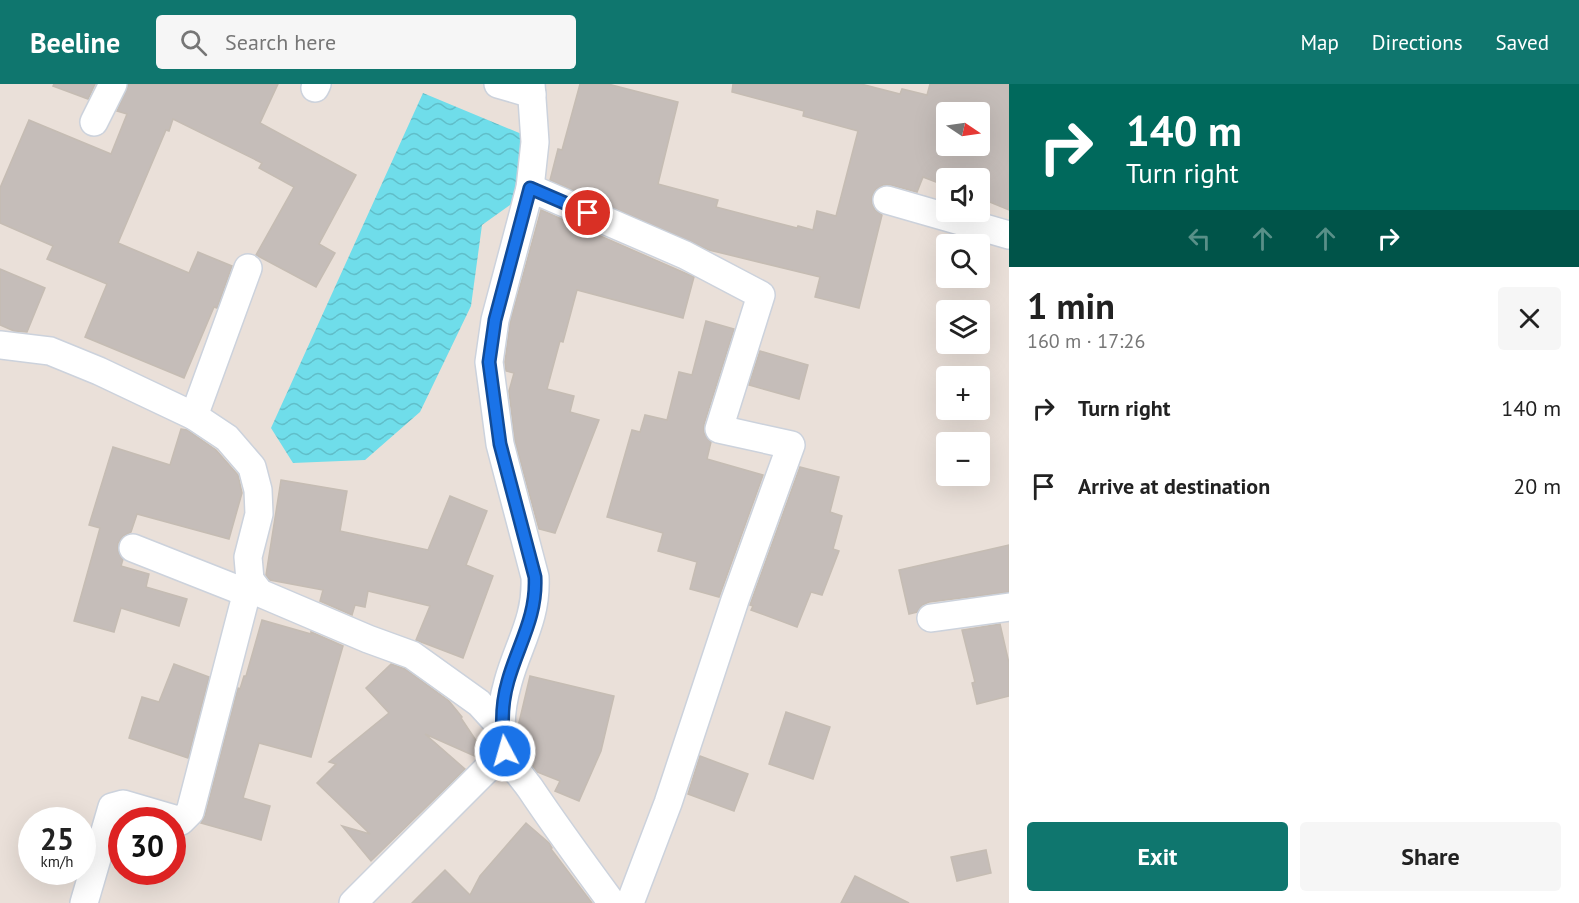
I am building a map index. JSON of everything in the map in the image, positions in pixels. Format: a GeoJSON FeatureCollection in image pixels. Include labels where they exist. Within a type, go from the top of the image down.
{"type":"FeatureCollection","features":[{"type":"Feature","properties":{"kind":"street"},"geometry":{"type":"LineString","coordinates":[[94,122],[113,84]]}},
{"type":"Feature","properties":{"kind":"street"},"geometry":{"type":"LineString","coordinates":[[352,903],[503,739],[502,708],[508,681],[534,609],[535,577],[500,444],[489,362],[495,320],[530,188],[535,142],[531,89],[498,84]]}},
{"type":"Feature","properties":{"kind":"street"},"geometry":{"type":"LineString","coordinates":[[530,188],[685,255],[761,295],[719,429],[791,445],[735,600],[668,803],[630,903]]}},
{"type":"Feature","properties":{"kind":"street"},"geometry":{"type":"LineString","coordinates":[[887,200],[1009,236]]}},
{"type":"Feature","properties":{"kind":"street"},"geometry":{"type":"LineString","coordinates":[[194,416],[248,268]]}},
{"type":"Feature","properties":{"kind":"street"},"geometry":{"type":"LineString","coordinates":[[0,345],[50,351],[99,371],[194,416],[227,438],[252,467],[258,490],[258,514],[248,557],[249,587],[190,812],[181,821],[123,804],[112,807],[84,903]]}},
{"type":"Feature","properties":{"kind":"street"},"geometry":{"type":"LineString","coordinates":[[133,548],[249,587],[368,639],[412,655],[478,703],[503,739],[559,831],[612,903]]}},
{"type":"Feature","properties":{"kind":"street"},"geometry":{"type":"LineString","coordinates":[[932,618],[1009,606]]}},
{"type":"Feature","properties":{"kind":"water"},"geometry":{"type":"Polygon","coordinates":[[[423,93],[524,135],[517,200],[482,225],[471,306],[420,412],[365,460],[293,463],[271,428],[423,93]]]}},
{"type":"Feature","properties":{"kind":"building"},"geometry":{"type":"Polygon","coordinates":[[[54,84],[95,84],[88,99],[53,86],[54,84]]]}},
{"type":"Feature","properties":{"kind":"building"},"geometry":{"type":"Polygon","coordinates":[[[129,84],[278,84],[260,123],[356,175],[319,244],[335,253],[316,287],[256,255],[294,187],[259,168],[262,163],[173,119],[169,131],[166,130],[118,243],[189,273],[198,252],[232,266],[217,308],[214,307],[184,378],[85,337],[107,284],[47,259],[53,246],[0,223],[0,188],[29,120],[111,154],[127,114],[117,111],[129,84]]]}},
{"type":"Feature","properties":{"kind":"building"},"geometry":{"type":"Polygon","coordinates":[[[580,84],[608,84],[678,102],[658,184],[718,200],[716,207],[813,230],[817,211],[836,216],[858,131],[803,116],[804,111],[732,92],[733,84],[861,84],[900,94],[902,89],[927,95],[930,84],[1009,84],[1009,210],[990,202],[990,168],[936,168],[936,182],[923,177],[917,192],[891,185],[883,185],[876,189],[872,196],[872,204],[875,210],[882,215],[859,308],[815,297],[820,277],[709,250],[550,180],[558,149],[562,150],[580,84]]]}},
{"type":"Feature","properties":{"kind":"building"},"geometry":{"type":"Polygon","coordinates":[[[541,210],[694,277],[683,318],[577,290],[547,389],[574,396],[570,412],[599,420],[555,533],[539,529],[515,441],[509,391],[514,373],[506,371],[505,362],[510,323],[541,210]]]}},
{"type":"Feature","properties":{"kind":"building"},"geometry":{"type":"Polygon","coordinates":[[[0,269],[45,288],[27,332],[14,331],[0,325],[0,269]]]}},
{"type":"Feature","properties":{"kind":"building"},"geometry":{"type":"Polygon","coordinates":[[[706,321],[734,329],[704,424],[704,433],[711,442],[707,459],[763,475],[719,597],[690,589],[697,562],[658,551],[663,533],[607,517],[632,430],[640,432],[645,415],[667,420],[679,372],[692,375],[706,321]]]}},
{"type":"Feature","properties":{"kind":"building"},"geometry":{"type":"Polygon","coordinates":[[[760,351],[808,365],[799,399],[749,385],[760,351]]]}},
{"type":"Feature","properties":{"kind":"building"},"geometry":{"type":"Polygon","coordinates":[[[181,429],[187,430],[216,450],[238,475],[242,493],[229,539],[137,514],[131,532],[123,536],[118,543],[118,551],[123,559],[121,566],[149,574],[146,587],[187,599],[179,626],[121,608],[114,632],[74,621],[100,528],[89,525],[113,447],[170,465],[181,429]]]}},
{"type":"Feature","properties":{"kind":"building"},"geometry":{"type":"Polygon","coordinates":[[[800,467],[839,477],[830,512],[842,516],[833,549],[839,551],[822,595],[811,592],[797,627],[751,610],[753,606],[750,605],[800,467]]]}},
{"type":"Feature","properties":{"kind":"building"},"geometry":{"type":"Polygon","coordinates":[[[281,480],[347,491],[340,531],[428,550],[450,496],[487,511],[466,565],[493,576],[463,658],[416,640],[430,606],[368,591],[365,607],[355,605],[352,615],[320,601],[323,590],[270,580],[266,575],[281,480]]]}},
{"type":"Feature","properties":{"kind":"building"},"geometry":{"type":"Polygon","coordinates":[[[1009,545],[1009,592],[929,602],[922,605],[917,612],[909,614],[899,570],[1009,545]]]}},
{"type":"Feature","properties":{"kind":"building"},"geometry":{"type":"Polygon","coordinates":[[[262,620],[311,634],[311,632],[343,646],[311,757],[259,743],[243,798],[270,806],[261,840],[201,823],[205,816],[238,688],[240,689],[244,676],[246,676],[262,620]]]}},
{"type":"Feature","properties":{"kind":"building"},"geometry":{"type":"Polygon","coordinates":[[[1000,624],[1009,663],[1009,696],[977,704],[972,683],[975,682],[962,630],[1000,624]]]}},
{"type":"Feature","properties":{"kind":"building"},"geometry":{"type":"Polygon","coordinates":[[[174,664],[209,677],[188,758],[129,738],[142,697],[159,702],[174,664]]]}},
{"type":"Feature","properties":{"kind":"building"},"geometry":{"type":"Polygon","coordinates":[[[391,664],[405,669],[449,701],[483,751],[477,757],[425,734],[465,769],[371,861],[342,826],[370,834],[317,783],[336,764],[329,762],[389,713],[366,688],[391,664]]]}},
{"type":"Feature","properties":{"kind":"building"},"geometry":{"type":"Polygon","coordinates":[[[530,676],[614,696],[601,751],[579,801],[555,791],[560,781],[537,772],[521,748],[517,731],[530,676]]]}},
{"type":"Feature","properties":{"kind":"building"},"geometry":{"type":"Polygon","coordinates":[[[786,712],[830,727],[813,779],[769,764],[786,712]]]}},
{"type":"Feature","properties":{"kind":"building"},"geometry":{"type":"Polygon","coordinates":[[[700,756],[748,774],[734,811],[688,794],[700,756]]]}},
{"type":"Feature","properties":{"kind":"building"},"geometry":{"type":"Polygon","coordinates":[[[526,823],[549,843],[551,849],[592,903],[412,903],[445,870],[470,895],[480,876],[526,823]]]}},
{"type":"Feature","properties":{"kind":"building"},"geometry":{"type":"Polygon","coordinates":[[[986,850],[991,873],[957,881],[951,857],[986,850]]]}},
{"type":"Feature","properties":{"kind":"building"},"geometry":{"type":"Polygon","coordinates":[[[855,876],[909,903],[841,903],[855,876]]]}},
{"type":"Feature","properties":{"kind":"route"},"geometry":{"type":"LineString","coordinates":[[505,751],[501,727],[502,708],[508,681],[534,609],[536,592],[535,577],[500,444],[489,362],[495,320],[530,188],[588,213]]}}]}
